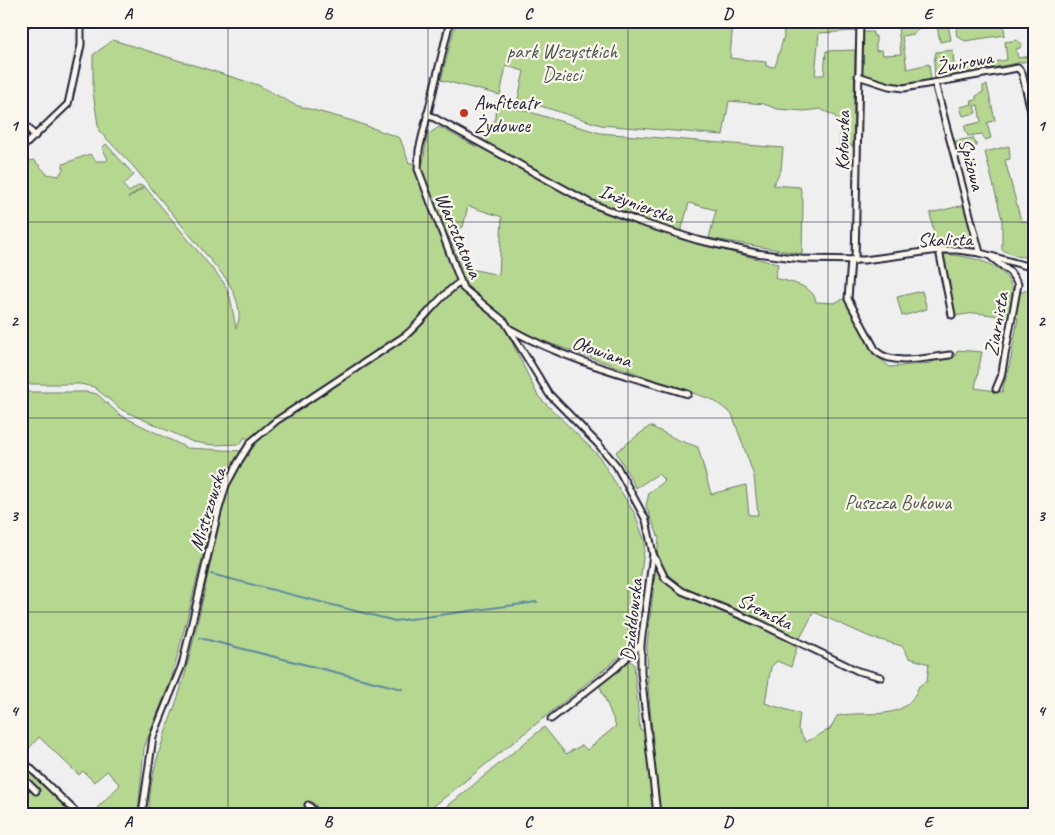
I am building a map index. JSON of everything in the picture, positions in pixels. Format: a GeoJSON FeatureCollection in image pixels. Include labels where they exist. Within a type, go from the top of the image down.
{"type":"FeatureCollection","features":[{"type":"Feature","properties":{"kind":"street"},"geometry":{"type":"LineString","coordinates":[[21,28],[30,21]]}},
{"type":"Feature","properties":{"kind":"street"},"geometry":{"type":"LineString","coordinates":[[23,147],[68,104],[71,98],[81,45],[81,21]]}},
{"type":"Feature","properties":{"kind":"street","name":"Warsztatowa"},"geometry":{"type":"LineString","coordinates":[[450,21],[418,150],[418,169],[460,283],[469,294],[499,316],[510,329],[549,394],[598,444]]}},
{"type":"Feature","properties":{"kind":"street","name":"Kołowska"},"geometry":{"type":"LineString","coordinates":[[860,21],[853,260],[848,299],[873,348],[879,354],[903,359],[950,354]]}},
{"type":"Feature","properties":{"kind":"street","name":"Żwirowa"},"geometry":{"type":"LineString","coordinates":[[858,76],[888,86],[904,88],[1018,68],[1022,72],[1034,124]]}},
{"type":"Feature","properties":{"kind":"street","name":"Spiżowa"},"geometry":{"type":"LineString","coordinates":[[935,83],[980,253]]}},
{"type":"Feature","properties":{"kind":"street","name":"Inżynierska"},"geometry":{"type":"LineString","coordinates":[[427,114],[590,203],[640,222],[697,240],[784,258],[853,260]]}},
{"type":"Feature","properties":{"kind":"street"},"geometry":{"type":"LineString","coordinates":[[21,120],[35,136]]}},
{"type":"Feature","properties":{"kind":"street"},"geometry":{"type":"LineString","coordinates":[[939,250],[952,315]]}},
{"type":"Feature","properties":{"kind":"street","name":"Skalista"},"geometry":{"type":"LineString","coordinates":[[853,260],[939,250],[980,253],[1034,268]]}},
{"type":"Feature","properties":{"kind":"street","name":"Ziarnista"},"geometry":{"type":"LineString","coordinates":[[980,253],[998,262],[1014,276],[1018,284],[1001,377],[996,389]]}},
{"type":"Feature","properties":{"kind":"street","name":"Mistrzowska"},"geometry":{"type":"LineString","coordinates":[[142,814],[147,766],[153,737],[182,666],[219,507],[226,485],[238,460],[251,442],[276,421],[400,340],[424,319],[448,291],[460,283]]}},
{"type":"Feature","properties":{"kind":"street","name":"Ołowiana"},"geometry":{"type":"LineString","coordinates":[[510,329],[535,343],[571,357],[688,394]]}},
{"type":"Feature","properties":{"kind":"street","name":"Działdowska"},"geometry":{"type":"LineString","coordinates":[[598,444],[616,465],[641,507],[650,534],[653,554],[641,644],[641,673],[656,814]]}},
{"type":"Feature","properties":{"kind":"street","name":"Śremska"},"geometry":{"type":"LineString","coordinates":[[653,554],[665,578],[682,590],[759,623],[858,671],[881,676]]}},
{"type":"Feature","properties":{"kind":"street"},"geometry":{"type":"LineString","coordinates":[[551,718],[616,668],[641,644]]}},
{"type":"Feature","properties":{"kind":"street"},"geometry":{"type":"LineString","coordinates":[[21,759],[78,814]]}},
{"type":"Feature","properties":{"kind":"street"},"geometry":{"type":"LineString","coordinates":[[21,776],[36,790]]}},
{"type":"Feature","properties":{"kind":"street"},"geometry":{"type":"LineString","coordinates":[[308,804],[318,814]]}},
{"type":"Feature","properties":{"kind":"green space","name":"park Wszystkich Dzieci"},"geometry":{"type":"Polygon","coordinates":[[[456,21],[733,21],[730,58],[766,62],[766,66],[775,67],[784,36],[783,21],[858,21],[857,31],[819,33],[815,75],[824,75],[826,51],[855,50],[853,146],[839,146],[841,128],[835,116],[820,109],[804,111],[777,109],[764,104],[729,101],[723,135],[601,125],[518,99],[524,71],[506,66],[500,95],[441,80],[456,21]]]}},
{"type":"Feature","properties":{"kind":"green space"},"geometry":{"type":"Polygon","coordinates":[[[1003,21],[1005,35],[965,41],[957,36],[956,30],[961,24],[1003,21]]]}},
{"type":"Feature","properties":{"kind":"green space"},"geometry":{"type":"Polygon","coordinates":[[[948,24],[951,40],[940,42],[937,26],[948,24]]]}},
{"type":"Feature","properties":{"kind":"green space"},"geometry":{"type":"Polygon","coordinates":[[[921,25],[914,34],[902,36],[907,69],[929,64],[931,80],[895,84],[877,81],[862,74],[862,32],[873,32],[873,36],[876,36],[876,51],[882,50],[883,55],[901,54],[898,27],[921,25]]]}},
{"type":"Feature","properties":{"kind":"green space","name":"Puszcza Bukowa"},"geometry":{"type":"Polygon","coordinates":[[[113,40],[258,85],[295,105],[353,121],[400,138],[409,163],[423,163],[427,135],[439,127],[477,147],[495,119],[496,102],[600,133],[783,148],[781,170],[773,185],[800,187],[803,202],[802,254],[709,238],[716,210],[689,203],[679,239],[778,264],[775,278],[806,288],[814,296],[816,302],[834,303],[846,298],[872,352],[890,367],[932,363],[934,359],[954,358],[958,350],[982,352],[975,388],[1002,392],[1011,358],[1018,318],[975,313],[954,316],[943,254],[975,259],[995,267],[1010,282],[1013,292],[1023,292],[1034,286],[1034,814],[438,814],[544,727],[566,754],[582,745],[587,750],[616,726],[599,684],[629,660],[634,664],[640,730],[652,730],[647,646],[659,538],[646,506],[649,493],[665,481],[658,474],[636,488],[616,452],[650,426],[678,440],[698,447],[711,494],[746,485],[749,515],[758,515],[754,476],[732,414],[713,400],[520,333],[509,336],[538,396],[598,455],[635,514],[645,542],[632,647],[424,814],[325,814],[311,801],[306,806],[314,814],[149,814],[150,795],[157,759],[185,674],[224,503],[216,504],[172,677],[144,748],[138,814],[91,814],[120,785],[107,771],[94,782],[83,771],[79,775],[39,737],[23,755],[21,753],[21,392],[87,392],[97,394],[120,415],[187,448],[241,451],[231,467],[241,464],[255,445],[245,437],[240,444],[213,445],[193,442],[122,410],[94,387],[80,384],[21,384],[21,167],[27,161],[34,160],[47,174],[59,176],[63,169],[63,164],[90,154],[96,161],[106,161],[108,159],[102,148],[106,144],[134,175],[123,185],[129,192],[139,185],[144,186],[128,198],[145,187],[224,283],[230,297],[236,328],[238,322],[239,310],[227,280],[133,166],[99,131],[93,93],[93,55],[113,40]],[[468,206],[463,227],[448,234],[461,267],[499,275],[502,217],[468,206]],[[814,612],[799,640],[791,667],[777,661],[771,667],[765,703],[800,714],[798,729],[806,742],[830,729],[837,716],[885,713],[905,706],[913,698],[919,686],[927,681],[929,664],[909,658],[902,646],[870,637],[814,612]]]}},
{"type":"Feature","properties":{"kind":"green space"},"geometry":{"type":"Polygon","coordinates":[[[1017,40],[1022,44],[1020,48],[1016,49],[1018,58],[1032,56],[1033,60],[935,79],[934,62],[936,52],[953,50],[954,67],[1007,60],[1005,42],[1017,40]]]}},
{"type":"Feature","properties":{"kind":"green space"},"geometry":{"type":"Polygon","coordinates":[[[987,85],[995,120],[987,123],[991,138],[985,140],[982,134],[968,136],[964,126],[981,122],[978,105],[974,106],[976,113],[963,116],[960,107],[973,104],[971,101],[976,100],[976,96],[983,92],[983,86],[987,85]]]}},
{"type":"Feature","properties":{"kind":"green space"},"geometry":{"type":"Polygon","coordinates":[[[973,138],[977,146],[957,150],[955,141],[973,138]]]}},
{"type":"Feature","properties":{"kind":"green space"},"geometry":{"type":"Polygon","coordinates":[[[1009,146],[1010,159],[1005,160],[1021,221],[1034,222],[1034,258],[1016,256],[1002,250],[1002,219],[985,152],[1009,146]]]}},
{"type":"Feature","properties":{"kind":"green space"},"geometry":{"type":"Polygon","coordinates":[[[965,205],[974,245],[971,247],[936,244],[930,213],[965,205]]]}},
{"type":"Feature","properties":{"kind":"green space"},"geometry":{"type":"Polygon","coordinates":[[[922,291],[927,309],[902,316],[897,297],[922,291]]]}},
{"type":"Feature","properties":{"kind":"green space"},"geometry":{"type":"Polygon","coordinates":[[[21,765],[72,814],[21,814],[21,765]]]}},
{"type":"Feature","properties":{"kind":"waterway"},"geometry":{"type":"LineString","coordinates":[[211,574],[395,621],[537,602]]}},
{"type":"Feature","properties":{"kind":"waterway"},"geometry":{"type":"LineString","coordinates":[[200,638],[402,689]]}},
{"type":"Feature","properties":{"kind":"place","name":"Amfiteatr Żydowce"},"geometry":{"type":"Point","coordinates":[464,113]}}]}
